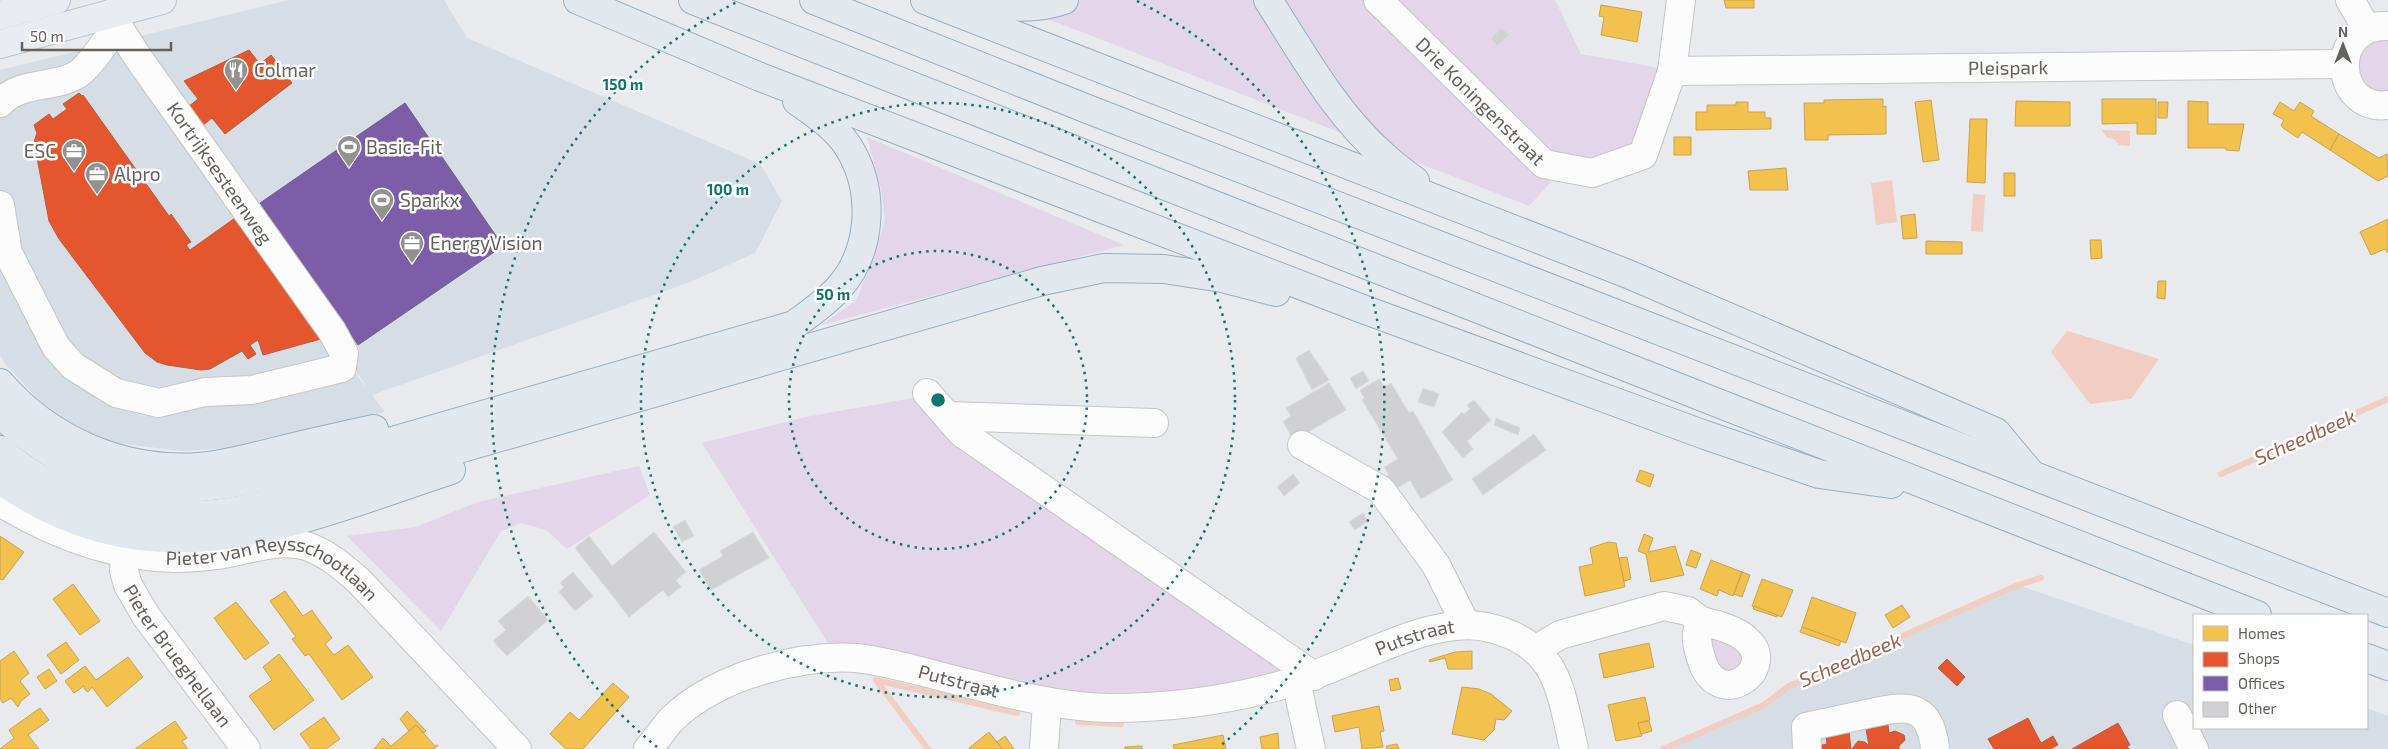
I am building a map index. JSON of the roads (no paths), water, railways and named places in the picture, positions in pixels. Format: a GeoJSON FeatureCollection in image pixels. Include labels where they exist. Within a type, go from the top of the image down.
{"type":"FeatureCollection","features":[{"type":"Feature","properties":{"kind":"highway"},"geometry":{"type":"LineString","coordinates":[[578,0],[760,77],[1360,308],[1705,435],[1819,474],[1935,490]]}},
{"type":"Feature","properties":{"kind":"highway"},"geometry":{"type":"LineString","coordinates":[[693,0],[2254,614]]}},
{"type":"Feature","properties":{"kind":"highway"},"geometry":{"type":"LineString","coordinates":[[814,0],[1090,110],[2388,613]]}},
{"type":"Feature","properties":{"kind":"highway"},"geometry":{"type":"LineString","coordinates":[[925,0],[1628,274],[1996,432],[2032,476]]}},
{"type":"Feature","properties":{"kind":"highway"},"geometry":{"type":"LineString","coordinates":[[942,0],[1022,7],[1047,6],[1064,0]]}},
{"type":"Feature","properties":{"kind":"highway"},"geometry":{"type":"LineString","coordinates":[[1268,0],[1300,52],[1336,103],[1359,131],[1384,157],[1436,198]]}},
{"type":"Feature","properties":{"kind":"highway"},"geometry":{"type":"LineString","coordinates":[[0,414],[26,438],[54,455],[104,479],[142,487],[174,490],[211,488],[256,480],[794,325],[839,288],[851,270],[860,250],[866,228],[867,204],[862,178],[852,152],[839,135],[816,114],[760,77]]}},
{"type":"Feature","properties":{"kind":"highway"},"geometry":{"type":"LineString","coordinates":[[0,450],[50,484],[94,503],[139,513],[176,516],[214,514],[261,506],[1042,281],[1104,268],[1164,269],[1203,275],[1222,278],[1316,303],[1360,308]]}},
{"type":"Feature","properties":{"kind":"highway"},"geometry":{"type":"LineString","coordinates":[[0,383],[35,417],[71,441],[113,458],[156,467],[200,467],[240,460],[458,410],[480,416]]}},
{"type":"Feature","properties":{"kind":"highway"},"geometry":{"type":"LineString","coordinates":[[0,480],[22,495],[54,512],[88,526],[128,536],[166,539],[204,538],[249,532],[286,523],[570,430],[582,412]]}},
{"type":"Feature","properties":{"kind":"highway"},"geometry":{"type":"LineString","coordinates":[[2368,658],[2388,666]]}},
{"type":"Feature","properties":{"kind":"main road"},"geometry":{"type":"LineString","coordinates":[[0,15],[56,0]]}},
{"type":"Feature","properties":{"kind":"main road"},"geometry":{"type":"LineString","coordinates":[[0,44],[114,20],[162,0]]}},
{"type":"Feature","properties":{"kind":"street","name":"Drie Koningenstraat"},"geometry":{"type":"LineString","coordinates":[[1378,0],[1544,164],[1592,172],[1643,155],[1672,71],[1681,0]]}},
{"type":"Feature","properties":{"kind":"street"},"geometry":{"type":"LineString","coordinates":[[2350,0],[2377,28],[2351,42],[2346,51],[2344,64],[2348,83],[2354,92],[2372,104],[2388,105]]}},
{"type":"Feature","properties":{"kind":"street"},"geometry":{"type":"LineString","coordinates":[[0,102],[9,93],[60,81],[81,72],[114,20]]}},
{"type":"Feature","properties":{"kind":"street","name":"Kortrijksesteenweg"},"geometry":{"type":"LineString","coordinates":[[0,205],[8,253],[56,347],[73,366],[116,393],[158,403],[205,392],[252,390],[342,368],[344,353],[332,331],[144,67],[114,20]]}},
{"type":"Feature","properties":{"kind":"street","name":"Pleispark"},"geometry":{"type":"LineString","coordinates":[[1672,71],[2344,64]]}},
{"type":"Feature","properties":{"kind":"street"},"geometry":{"type":"LineString","coordinates":[[927,393],[962,433],[1305,679],[1311,749]]}},
{"type":"Feature","properties":{"kind":"street"},"geometry":{"type":"LineString","coordinates":[[948,416],[1154,423]]}},
{"type":"Feature","properties":{"kind":"street"},"geometry":{"type":"LineString","coordinates":[[1302,445],[1381,490],[1436,565],[1466,625]]}},
{"type":"Feature","properties":{"kind":"street","name":"Pieter van Reysschootlaan"},"geometry":{"type":"LineString","coordinates":[[0,502],[56,532],[96,547],[126,554],[174,558],[216,555],[285,543],[305,545],[325,554],[359,581],[517,749]]}},
{"type":"Feature","properties":{"kind":"street","name":"Pieter Brueghellaan"},"geometry":{"type":"LineString","coordinates":[[126,554],[124,571],[128,585],[146,616],[246,749]]}},
{"type":"Feature","properties":{"kind":"street"},"geometry":{"type":"LineString","coordinates":[[1535,650],[1560,635],[1664,606],[1688,611],[1701,621]]}},
{"type":"Feature","properties":{"kind":"street","name":"Putstraat"},"geometry":{"type":"LineString","coordinates":[[648,749],[671,720],[704,696],[752,673],[804,660],[858,658],[900,666],[1047,702],[1109,708],[1148,707],[1224,698],[1305,679],[1430,631],[1448,626],[1466,625],[1504,633],[1535,650],[1547,661],[1557,677],[1574,749]]}},
{"type":"Feature","properties":{"kind":"street"},"geometry":{"type":"LineString","coordinates":[[1044,749],[1047,702]]}},
{"type":"Feature","properties":{"kind":"street"},"geometry":{"type":"LineString","coordinates":[[1807,749],[1806,726],[1900,707],[1916,711],[1926,720],[1933,735],[1935,749]]}},
{"type":"Feature","properties":{"kind":"street"},"geometry":{"type":"LineString","coordinates":[[2176,715],[2194,749]]}},
{"type":"Feature","properties":{"kind":"waterway","name":"Scheedbeek"},"geometry":{"type":"LineString","coordinates":[[2221,474],[2388,399]]}},
{"type":"Feature","properties":{"kind":"waterway","name":"Scheedbeek"},"geometry":{"type":"LineString","coordinates":[[1663,749],[1764,705],[1789,686],[2018,585],[2041,578]]}},
{"type":"Feature","properties":{"kind":"waterway"},"geometry":{"type":"LineString","coordinates":[[928,749],[876,680],[1017,713]]}},
{"type":"Feature","properties":{"kind":"waterway"},"geometry":{"type":"LineString","coordinates":[[1078,722],[1121,724]]}},
{"type":"Feature","properties":{"kind":"place","name":"Colmar"},"geometry":{"type":"Point","coordinates":[236,91]}},
{"type":"Feature","properties":{"kind":"place","name":"Basic-Fit"},"geometry":{"type":"Point","coordinates":[349,168]}},
{"type":"Feature","properties":{"kind":"place","name":"ESC"},"geometry":{"type":"Point","coordinates":[74,172]}},
{"type":"Feature","properties":{"kind":"place","name":"Alpro"},"geometry":{"type":"Point","coordinates":[97,195]}},
{"type":"Feature","properties":{"kind":"place","name":"Sparkx"},"geometry":{"type":"Point","coordinates":[382,221]}},
{"type":"Feature","properties":{"kind":"place","name":"EnergyVision"},"geometry":{"type":"Point","coordinates":[412,264]}}]}
